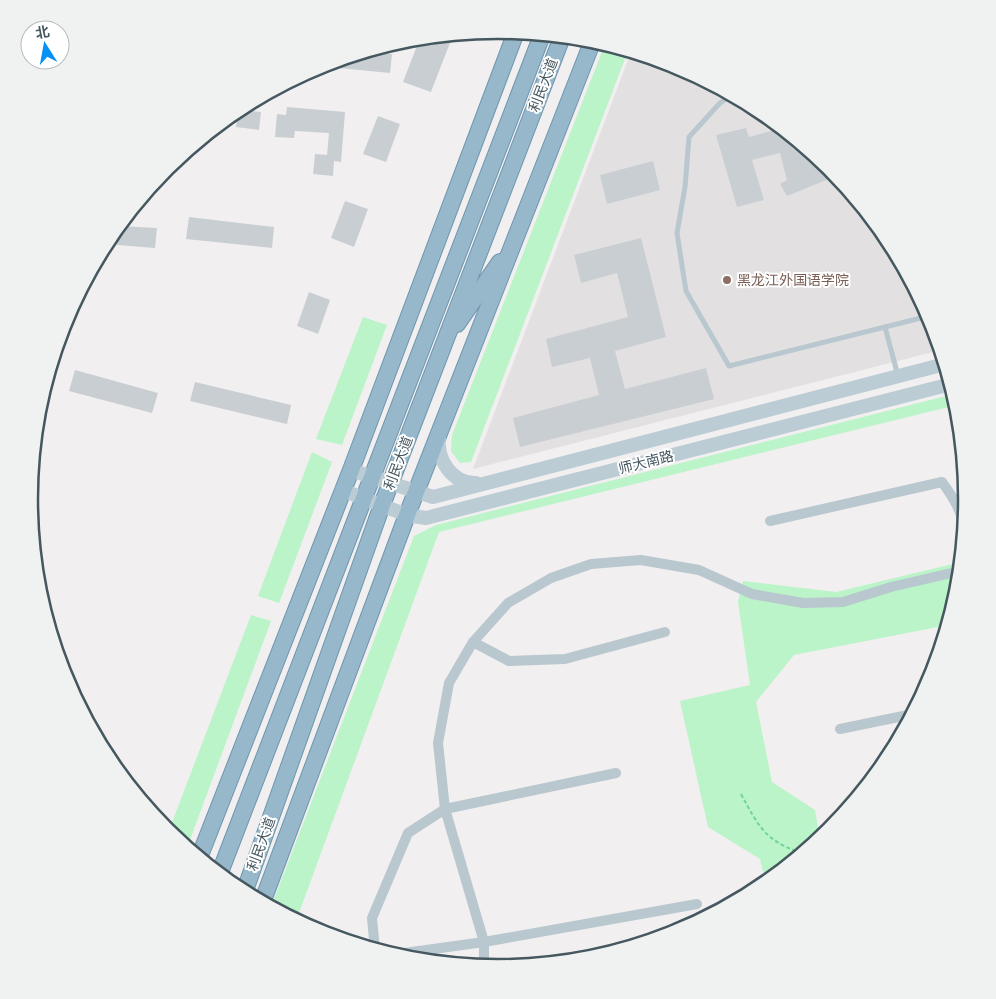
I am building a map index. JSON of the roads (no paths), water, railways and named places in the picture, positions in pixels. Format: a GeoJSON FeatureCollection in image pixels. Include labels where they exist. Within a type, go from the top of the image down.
{"type":"FeatureCollection","features":[{"type":"Feature","properties":{"kind":"highway"},"geometry":{"type":"LineString","coordinates":[[201,852],[351,470],[513,40]]}},
{"type":"Feature","properties":{"kind":"highway","name":"利民大道"},"geometry":{"type":"LineString","coordinates":[[222,868],[540,41]]}},
{"type":"Feature","properties":{"kind":"highway","name":"利民大道"},"geometry":{"type":"LineString","coordinates":[[247,885],[382,505],[440,349],[560,43]]}},
{"type":"Feature","properties":{"kind":"highway"},"geometry":{"type":"LineString","coordinates":[[265,896],[407,515],[590,48]]}},
{"type":"Feature","properties":{"kind":"highway"},"geometry":{"type":"LineString","coordinates":[[409,316],[469,223]]}},
{"type":"Feature","properties":{"kind":"highway"},"geometry":{"type":"LineString","coordinates":[[440,349],[517,236]]}},
{"type":"Feature","properties":{"kind":"main road","name":"师大南路"},"geometry":{"type":"LineString","coordinates":[[351,470],[432,497],[939,366]]}},
{"type":"Feature","properties":{"kind":"main road","name":"师大南路"},"geometry":{"type":"LineString","coordinates":[[342,490],[407,515],[426,518],[944,386]]}},
{"type":"Feature","properties":{"kind":"main road"},"geometry":{"type":"LineString","coordinates":[[439,434],[440,455],[450,472],[469,484],[487,483]]}},
{"type":"Feature","properties":{"kind":"street"},"geometry":{"type":"LineString","coordinates":[[770,521],[942,482],[958,508]]}},
{"type":"Feature","properties":{"kind":"street"},"geometry":{"type":"LineString","coordinates":[[484,960],[484,942],[445,809],[438,744],[449,683],[473,642],[508,603],[552,578],[591,564],[641,560],[699,570],[752,594],[803,603],[843,602],[891,587],[953,573]]}},
{"type":"Feature","properties":{"kind":"street"},"geometry":{"type":"LineString","coordinates":[[473,642],[509,661],[565,659],[665,632]]}},
{"type":"Feature","properties":{"kind":"street"},"geometry":{"type":"LineString","coordinates":[[840,730],[904,716]]}},
{"type":"Feature","properties":{"kind":"street"},"geometry":{"type":"LineString","coordinates":[[374,943],[372,918],[408,833],[445,809],[616,773]]}},
{"type":"Feature","properties":{"kind":"street"},"geometry":{"type":"LineString","coordinates":[[413,952],[484,942],[697,904]]}},
{"type":"Feature","properties":{"kind":"lane"},"geometry":{"type":"LineString","coordinates":[[725,99],[689,137],[685,187],[677,233],[686,291],[728,366],[921,318]]}},
{"type":"Feature","properties":{"kind":"lane"},"geometry":{"type":"LineString","coordinates":[[885,327],[898,376]]}},
{"type":"Feature","properties":{"kind":"place","name":"黑龙江外国语学院"},"geometry":{"type":"Point","coordinates":[727,280]}}]}
